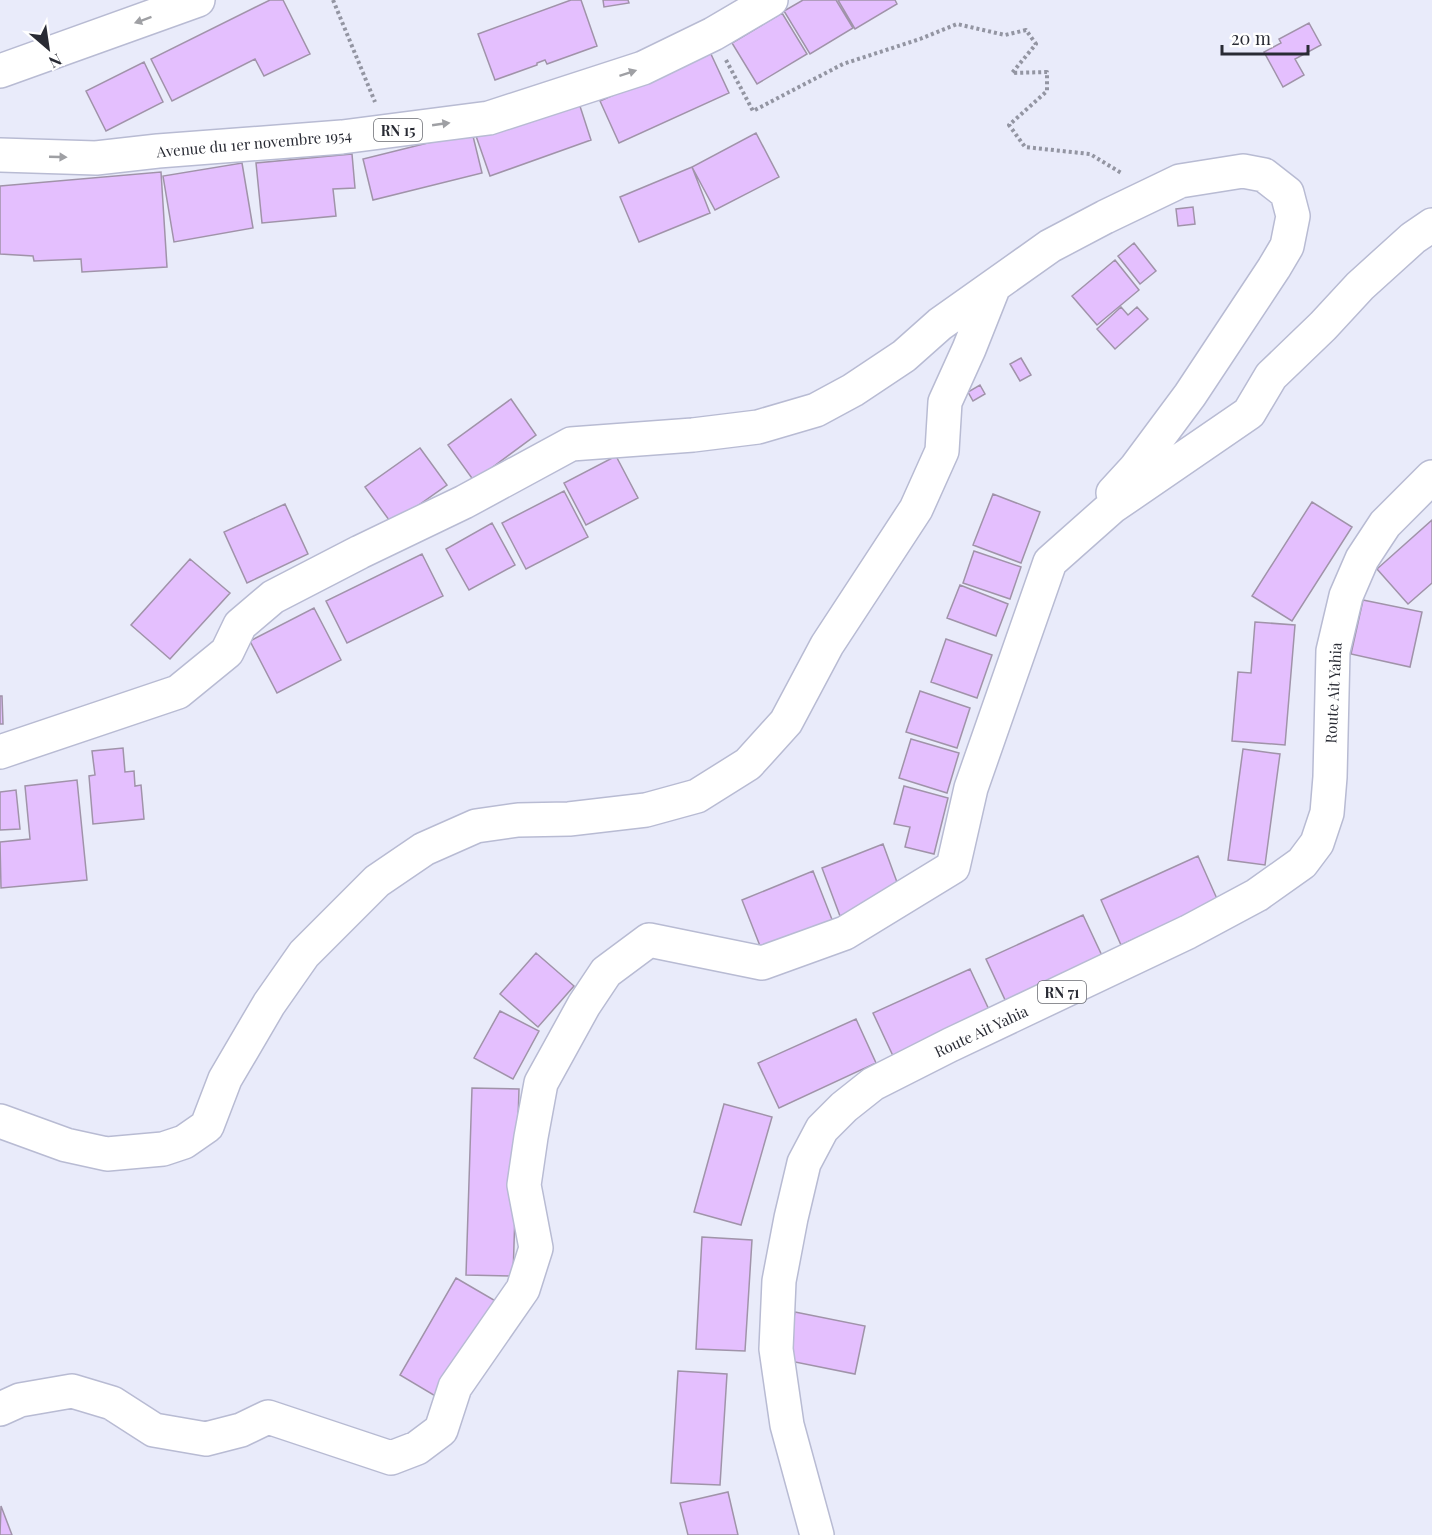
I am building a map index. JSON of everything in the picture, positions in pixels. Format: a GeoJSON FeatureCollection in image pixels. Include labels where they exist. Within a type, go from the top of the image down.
{"type":"FeatureCollection","features":[{"type":"Feature","properties":{"kind":"street"},"geometry":{"type":"LineString","coordinates":[[0,71],[198,0]]}},
{"type":"Feature","properties":{"kind":"street","name":"Avenue du 1er novembre 1954"},"geometry":{"type":"LineString","coordinates":[[0,155],[96,158],[342,137],[489,118],[643,68],[713,34],[771,0]]}},
{"type":"Feature","properties":{"kind":"street"},"geometry":{"type":"LineString","coordinates":[[0,752],[178,692],[227,652],[240,626],[273,597],[464,502],[571,444],[693,435],[759,427],[816,410],[853,390],[904,356],[940,324],[1050,246],[1105,217],[1180,181],[1243,171],[1264,175],[1287,192],[1293,216],[1287,246],[1190,395],[1135,469],[1098,508],[1072,543]]}},
{"type":"Feature","properties":{"kind":"street"},"geometry":{"type":"LineString","coordinates":[[0,1409],[20,1400],[72,1391],[112,1403],[154,1430],[206,1439],[241,1430],[268,1417],[391,1458],[417,1448],[441,1430],[455,1387],[523,1289],[536,1248],[524,1185],[541,1083],[584,1005],[606,972],[649,940],[762,963],[845,933],[954,867],[971,788],[1050,562],[1112,507],[1249,413],[1271,376],[1323,326],[1360,286],[1413,238],[1432,225]]}},
{"type":"Feature","properties":{"kind":"street"},"geometry":{"type":"LineString","coordinates":[[0,1120],[66,1145],[107,1154],[163,1149],[184,1142],[207,1125],[225,1079],[269,1004],[304,954],[377,881],[415,855],[476,826],[518,820],[569,819],[646,810],[697,796],[748,764],[786,722],[827,645],[916,508],[942,451],[945,402],[994,286]]}},
{"type":"Feature","properties":{"kind":"street","name":"Route Ait Yahia"},"geometry":{"type":"LineString","coordinates":[[817,1535],[787,1425],[776,1349],[779,1281],[791,1218],[804,1162],[822,1129],[844,1107],[873,1084],[1188,932],[1257,895],[1302,863],[1317,843],[1327,813],[1333,651],[1346,596],[1362,560],[1385,524],[1432,477]]}},
{"type":"Feature","properties":{"kind":"path"},"geometry":{"type":"LineString","coordinates":[[333,0],[387,131]]}},
{"type":"Feature","properties":{"kind":"path"},"geometry":{"type":"LineString","coordinates":[[713,34],[753,111],[843,64],[920,39],[957,24],[1005,35],[1026,30],[1036,44],[1012,73],[1047,72],[1047,91],[1009,124],[1025,147],[1090,154],[1154,193]]}},
{"type":"Feature","properties":{"kind":"building"},"geometry":{"type":"Polygon","coordinates":[[[270,0],[283,0],[310,54],[264,76],[255,59],[172,101],[151,59],[270,0]]]}},
{"type":"Feature","properties":{"kind":"building"},"geometry":{"type":"Polygon","coordinates":[[[571,0],[581,0],[597,46],[547,64],[545,60],[495,80],[478,34],[571,0]]]}},
{"type":"Feature","properties":{"kind":"building"},"geometry":{"type":"Polygon","coordinates":[[[603,0],[628,0],[629,3],[604,7],[603,0]]]}},
{"type":"Feature","properties":{"kind":"building"},"geometry":{"type":"Polygon","coordinates":[[[803,0],[836,0],[853,28],[810,54],[784,11],[803,0]]]}},
{"type":"Feature","properties":{"kind":"building"},"geometry":{"type":"Polygon","coordinates":[[[838,0],[895,0],[897,4],[855,29],[838,0]]]}},
{"type":"Feature","properties":{"kind":"building"},"geometry":{"type":"Polygon","coordinates":[[[782,13],[807,54],[757,84],[732,43],[782,13]]]}},
{"type":"Feature","properties":{"kind":"building"},"geometry":{"type":"Polygon","coordinates":[[[1309,23],[1321,45],[1295,59],[1304,75],[1283,87],[1264,52],[1281,43],[1279,39],[1309,23]]]}},
{"type":"Feature","properties":{"kind":"building"},"geometry":{"type":"Polygon","coordinates":[[[710,52],[729,93],[619,143],[600,101],[710,52]]]}},
{"type":"Feature","properties":{"kind":"building"},"geometry":{"type":"Polygon","coordinates":[[[144,62],[163,102],[106,131],[86,91],[144,62]]]}},
{"type":"Feature","properties":{"kind":"building"},"geometry":{"type":"Polygon","coordinates":[[[578,100],[591,140],[490,176],[476,136],[578,100]]]}},
{"type":"Feature","properties":{"kind":"building"},"geometry":{"type":"Polygon","coordinates":[[[472,132],[482,173],[373,200],[363,159],[472,132]]]}},
{"type":"Feature","properties":{"kind":"building"},"geometry":{"type":"Polygon","coordinates":[[[756,133],[779,177],[715,210],[692,167],[756,133]]]}},
{"type":"Feature","properties":{"kind":"building"},"geometry":{"type":"Polygon","coordinates":[[[352,154],[355,188],[333,189],[336,216],[262,223],[256,163],[352,154]]]}},
{"type":"Feature","properties":{"kind":"building"},"geometry":{"type":"Polygon","coordinates":[[[242,163],[253,228],[174,242],[163,176],[242,163]]]}},
{"type":"Feature","properties":{"kind":"building"},"geometry":{"type":"Polygon","coordinates":[[[692,167],[710,213],[639,242],[620,197],[692,167]]]}},
{"type":"Feature","properties":{"kind":"building"},"geometry":{"type":"Polygon","coordinates":[[[161,172],[167,267],[82,272],[81,259],[34,261],[33,256],[0,254],[0,186],[161,172]]]}},
{"type":"Feature","properties":{"kind":"building"},"geometry":{"type":"Polygon","coordinates":[[[1193,207],[1195,224],[1178,226],[1176,209],[1193,207]]]}},
{"type":"Feature","properties":{"kind":"building"},"geometry":{"type":"Polygon","coordinates":[[[1134,243],[1156,271],[1140,284],[1118,256],[1134,243]]]}},
{"type":"Feature","properties":{"kind":"building"},"geometry":{"type":"Polygon","coordinates":[[[1115,260],[1139,290],[1097,325],[1072,296],[1115,260]]]}},
{"type":"Feature","properties":{"kind":"building"},"geometry":{"type":"Polygon","coordinates":[[[1121,307],[1128,315],[1137,307],[1148,319],[1115,349],[1097,329],[1121,307]]]}},
{"type":"Feature","properties":{"kind":"building"},"geometry":{"type":"Polygon","coordinates":[[[1021,358],[1031,375],[1020,381],[1010,364],[1021,358]]]}},
{"type":"Feature","properties":{"kind":"building"},"geometry":{"type":"Polygon","coordinates":[[[980,385],[985,394],[973,401],[968,392],[980,385]]]}},
{"type":"Feature","properties":{"kind":"building"},"geometry":{"type":"Polygon","coordinates":[[[511,399],[536,435],[474,481],[448,445],[511,399]]]}},
{"type":"Feature","properties":{"kind":"building"},"geometry":{"type":"Polygon","coordinates":[[[420,448],[447,485],[392,524],[365,487],[420,448]]]}},
{"type":"Feature","properties":{"kind":"building"},"geometry":{"type":"Polygon","coordinates":[[[616,456],[638,498],[586,525],[564,483],[616,456]]]}},
{"type":"Feature","properties":{"kind":"building"},"geometry":{"type":"Polygon","coordinates":[[[564,491],[588,537],[526,569],[502,523],[564,491]]]}},
{"type":"Feature","properties":{"kind":"building"},"geometry":{"type":"Polygon","coordinates":[[[993,494],[1040,512],[1021,563],[973,545],[993,494]]]}},
{"type":"Feature","properties":{"kind":"building"},"geometry":{"type":"Polygon","coordinates":[[[1312,502],[1352,527],[1292,621],[1252,596],[1312,502]]]}},
{"type":"Feature","properties":{"kind":"building"},"geometry":{"type":"Polygon","coordinates":[[[285,504],[308,554],[247,583],[224,532],[285,504]]]}},
{"type":"Feature","properties":{"kind":"building"},"geometry":{"type":"Polygon","coordinates":[[[1432,520],[1432,583],[1408,604],[1377,569],[1432,520]]]}},
{"type":"Feature","properties":{"kind":"building"},"geometry":{"type":"Polygon","coordinates":[[[492,523],[515,565],[469,590],[446,549],[492,523]]]}},
{"type":"Feature","properties":{"kind":"building"},"geometry":{"type":"Polygon","coordinates":[[[974,551],[1021,567],[1010,599],[963,583],[974,551]]]}},
{"type":"Feature","properties":{"kind":"building"},"geometry":{"type":"Polygon","coordinates":[[[422,554],[443,596],[347,643],[326,601],[422,554]]]}},
{"type":"Feature","properties":{"kind":"building"},"geometry":{"type":"Polygon","coordinates":[[[190,559],[230,593],[170,659],[131,625],[190,559]]]}},
{"type":"Feature","properties":{"kind":"building"},"geometry":{"type":"Polygon","coordinates":[[[960,585],[1008,604],[996,636],[947,618],[960,585]]]}},
{"type":"Feature","properties":{"kind":"building"},"geometry":{"type":"Polygon","coordinates":[[[1363,600],[1422,612],[1410,667],[1351,654],[1363,600]]]}},
{"type":"Feature","properties":{"kind":"building"},"geometry":{"type":"Polygon","coordinates":[[[314,608],[341,660],[277,693],[250,641],[314,608]]]}},
{"type":"Feature","properties":{"kind":"building"},"geometry":{"type":"Polygon","coordinates":[[[1255,622],[1295,625],[1285,745],[1232,741],[1238,672],[1251,673],[1255,622]]]}},
{"type":"Feature","properties":{"kind":"building"},"geometry":{"type":"Polygon","coordinates":[[[946,639],[992,655],[977,698],[931,682],[946,639]]]}},
{"type":"Feature","properties":{"kind":"building"},"geometry":{"type":"Polygon","coordinates":[[[920,691],[970,708],[957,748],[906,732],[920,691]]]}},
{"type":"Feature","properties":{"kind":"building"},"geometry":{"type":"Polygon","coordinates":[[[0,696],[2,696],[3,724],[0,724],[0,696]]]}},
{"type":"Feature","properties":{"kind":"building"},"geometry":{"type":"Polygon","coordinates":[[[911,739],[959,753],[947,793],[899,778],[911,739]]]}},
{"type":"Feature","properties":{"kind":"building"},"geometry":{"type":"Polygon","coordinates":[[[123,748],[125,772],[134,771],[135,786],[141,785],[144,819],[93,824],[89,776],[95,775],[92,751],[123,748]]]}},
{"type":"Feature","properties":{"kind":"building"},"geometry":{"type":"Polygon","coordinates":[[[1243,749],[1280,754],[1265,865],[1228,860],[1243,749]]]}},
{"type":"Feature","properties":{"kind":"building"},"geometry":{"type":"Polygon","coordinates":[[[77,780],[87,880],[1,888],[0,842],[30,839],[25,786],[77,780]]]}},
{"type":"Feature","properties":{"kind":"building"},"geometry":{"type":"Polygon","coordinates":[[[904,786],[948,798],[934,854],[905,847],[910,827],[894,824],[904,786]]]}},
{"type":"Feature","properties":{"kind":"building"},"geometry":{"type":"Polygon","coordinates":[[[16,790],[20,829],[0,830],[0,792],[16,790]]]}},
{"type":"Feature","properties":{"kind":"building"},"geometry":{"type":"Polygon","coordinates":[[[883,844],[901,893],[840,916],[822,868],[883,844]]]}},
{"type":"Feature","properties":{"kind":"building"},"geometry":{"type":"Polygon","coordinates":[[[1198,856],[1218,901],[1121,945],[1101,900],[1198,856]]]}},
{"type":"Feature","properties":{"kind":"building"},"geometry":{"type":"Polygon","coordinates":[[[813,871],[833,922],[762,951],[742,900],[813,871]]]}},
{"type":"Feature","properties":{"kind":"building"},"geometry":{"type":"Polygon","coordinates":[[[1083,915],[1104,960],[1007,1004],[986,959],[1083,915]]]}},
{"type":"Feature","properties":{"kind":"building"},"geometry":{"type":"Polygon","coordinates":[[[536,953],[574,986],[538,1027],[500,994],[536,953]]]}},
{"type":"Feature","properties":{"kind":"building"},"geometry":{"type":"Polygon","coordinates":[[[970,969],[991,1014],[894,1058],[873,1013],[970,969]]]}},
{"type":"Feature","properties":{"kind":"building"},"geometry":{"type":"Polygon","coordinates":[[[500,1011],[539,1031],[513,1079],[474,1058],[500,1011]]]}},
{"type":"Feature","properties":{"kind":"building"},"geometry":{"type":"Polygon","coordinates":[[[856,1019],[876,1063],[779,1108],[758,1063],[856,1019]]]}},
{"type":"Feature","properties":{"kind":"building"},"geometry":{"type":"Polygon","coordinates":[[[472,1088],[519,1089],[513,1276],[466,1275],[472,1088]]]}},
{"type":"Feature","properties":{"kind":"building"},"geometry":{"type":"Polygon","coordinates":[[[724,1104],[772,1117],[741,1225],[694,1212],[724,1104]]]}},
{"type":"Feature","properties":{"kind":"building"},"geometry":{"type":"Polygon","coordinates":[[[702,1237],[752,1240],[745,1351],[696,1349],[702,1237]]]}},
{"type":"Feature","properties":{"kind":"building"},"geometry":{"type":"Polygon","coordinates":[[[456,1278],[499,1303],[442,1400],[400,1375],[456,1278]]]}},
{"type":"Feature","properties":{"kind":"building"},"geometry":{"type":"Polygon","coordinates":[[[795,1312],[865,1326],[855,1374],[785,1360],[795,1312]]]}},
{"type":"Feature","properties":{"kind":"building"},"geometry":{"type":"Polygon","coordinates":[[[678,1371],[727,1374],[720,1485],[671,1483],[678,1371]]]}},
{"type":"Feature","properties":{"kind":"building"},"geometry":{"type":"Polygon","coordinates":[[[728,1492],[738,1535],[688,1535],[680,1503],[728,1492]]]}},
{"type":"Feature","properties":{"kind":"building"},"geometry":{"type":"Polygon","coordinates":[[[1,1506],[12,1535],[0,1535],[1,1506]]]}}]}
